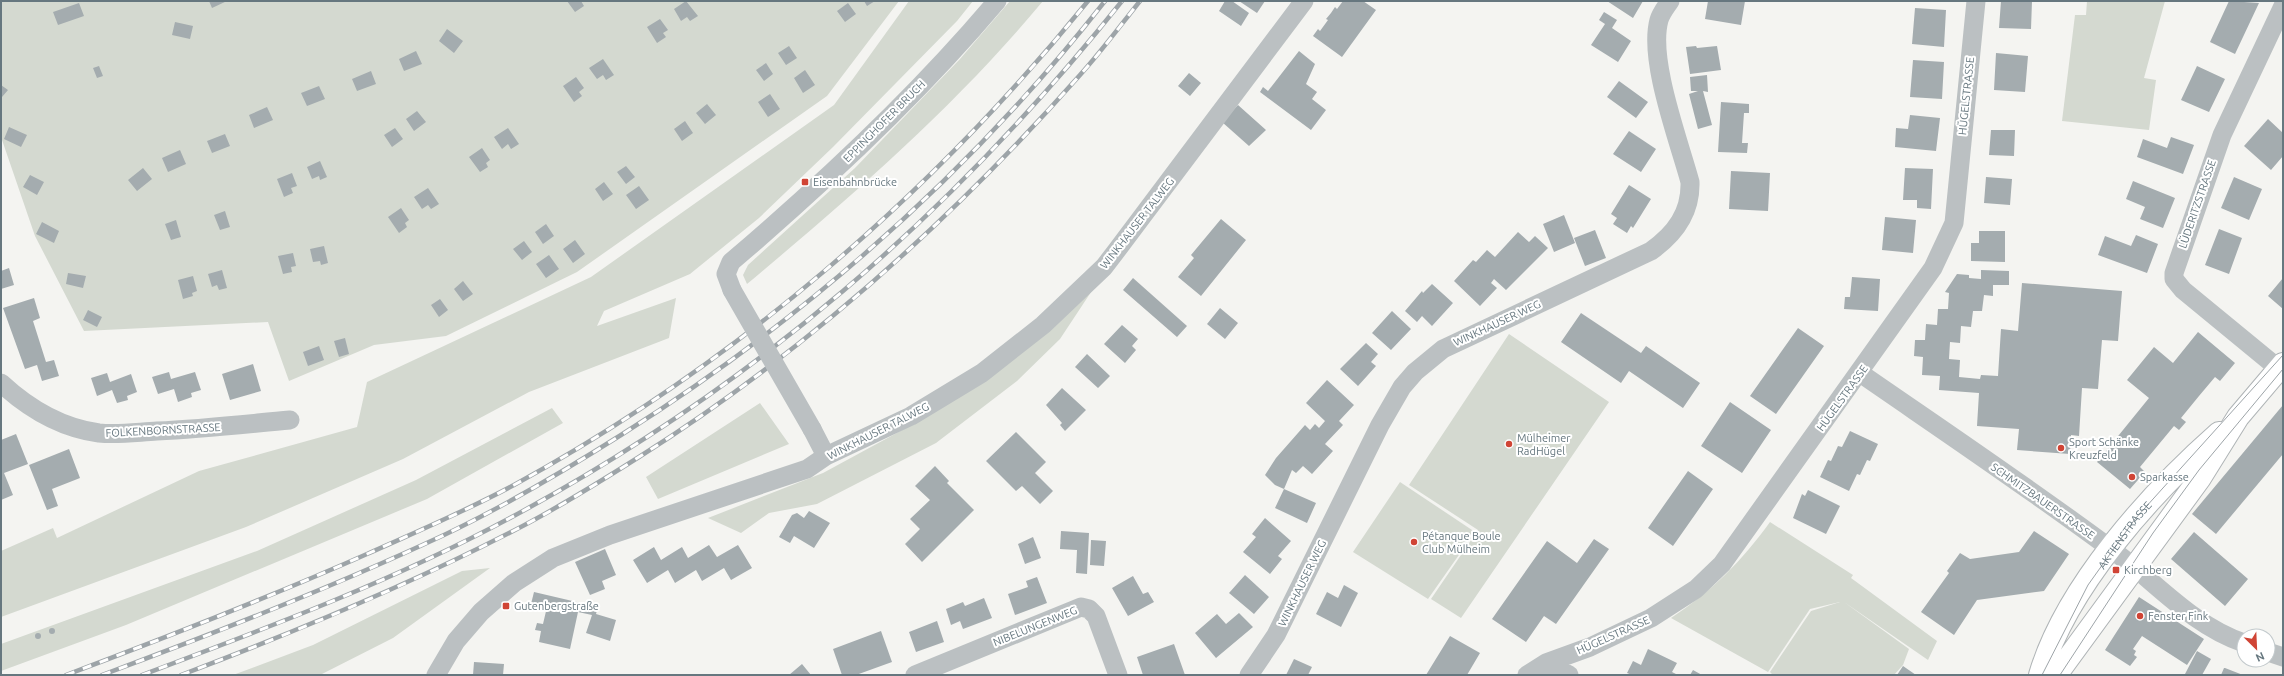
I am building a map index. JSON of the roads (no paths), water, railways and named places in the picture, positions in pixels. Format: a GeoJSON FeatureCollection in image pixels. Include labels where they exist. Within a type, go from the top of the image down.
{"type":"FeatureCollection","features":[{"type":"Feature","properties":{"kind":"main road","name":"AKTIENSTRASSE"},"geometry":{"type":"LineString","coordinates":[[2056,675],[2200,478],[2238,417],[2281,366]]}},
{"type":"Feature","properties":{"kind":"main road","name":"AKTIENSTRASSE"},"geometry":{"type":"LineString","coordinates":[[2040,675],[2047,650],[2085,584],[2110,548],[2189,460],[2238,417]]}},
{"type":"Feature","properties":{"kind":"street","name":"EPPINGHOFER BRUCH"},"geometry":{"type":"LineString","coordinates":[[826,456],[732,290],[726,274],[731,262],[818,187],[906,99],[996,1]]}},
{"type":"Feature","properties":{"kind":"street","name":"WINKHAUSER TALWEG"},"geometry":{"type":"LineString","coordinates":[[436,675],[456,641],[481,612],[514,584],[553,558],[610,535],[807,469],[826,456],[917,412],[982,373],[1042,325],[1104,266],[1118,250],[1304,1]]}},
{"type":"Feature","properties":{"kind":"street","name":"WINKHAUSER WEG"},"geometry":{"type":"LineString","coordinates":[[1249,675],[1276,635],[1380,425],[1402,388],[1415,372],[1443,349],[1651,251],[1679,226],[1690,194],[1690,182],[1661,76],[1657,48],[1659,19],[1670,1]]}},
{"type":"Feature","properties":{"kind":"street","name":"HÜGELSTRASSE"},"geometry":{"type":"LineString","coordinates":[[1527,675],[1546,663],[1590,647],[1650,618],[1696,589],[1722,564],[1860,373],[1933,268],[1954,223],[1976,1]]}},
{"type":"Feature","properties":{"kind":"street","name":"LÜDERITZSTRASSE"},"geometry":{"type":"LineString","coordinates":[[2281,366],[2192,297],[2174,279],[2174,274],[2222,135],[2283,6]]}},
{"type":"Feature","properties":{"kind":"street","name":"SCHMITZBAUERSTRASSE"},"geometry":{"type":"LineString","coordinates":[[1860,373],[2110,548],[2194,617],[2229,638],[2236,640]]}},
{"type":"Feature","properties":{"kind":"street","name":"FOLKENBORNSTRASSE"},"geometry":{"type":"LineString","coordinates":[[1,383],[21,401],[52,418],[67,425],[99,433],[205,429],[290,420]]}},
{"type":"Feature","properties":{"kind":"street","name":"NIBELUNGENWEG"},"geometry":{"type":"LineString","coordinates":[[915,675],[1081,607],[1089,609],[1096,616],[1118,675]]}},
{"type":"Feature","properties":{"kind":"street"},"geometry":{"type":"LineString","coordinates":[[1546,663],[1569,675]]}},
{"type":"Feature","properties":{"kind":"tram line"},"geometry":{"type":"LineString","coordinates":[[2042,675],[2088,585],[2135,519],[2283,355]]}},
{"type":"Feature","properties":{"kind":"tram line"},"geometry":{"type":"LineString","coordinates":[[2060,675],[2153,533],[2199,470],[2283,369]]}},
{"type":"Feature","properties":{"kind":"railway"},"geometry":{"type":"LineString","coordinates":[[66,675],[255,602],[367,554],[496,495],[596,438],[675,386],[751,330],[824,271],[895,208],[962,142],[1027,73],[1088,1]]}},
{"type":"Feature","properties":{"kind":"railway"},"geometry":{"type":"LineString","coordinates":[[102,675],[275,608],[360,573],[444,535],[512,500],[556,475],[621,435],[689,390],[756,342],[820,292],[882,239],[941,183],[998,125],[1053,64],[1105,1]]}},
{"type":"Feature","properties":{"kind":"railway"},"geometry":{"type":"LineString","coordinates":[[142,675],[236,640],[375,583],[466,541],[510,518],[599,467],[684,412],[766,354],[843,291],[917,225],[988,154],[1056,80],[1122,1]]}},
{"type":"Feature","properties":{"kind":"railway"},"geometry":{"type":"LineString","coordinates":[[181,675],[266,642],[392,589],[474,551],[531,522],[639,457],[760,374],[873,282],[980,182],[1031,129],[1088,66],[1140,1]]}},
{"type":"Feature","properties":{"kind":"place","name":"Eisenbahnbrücke"},"geometry":{"type":"Point","coordinates":[805,182]}},
{"type":"Feature","properties":{"kind":"place","name":"Mülheimer RadHügel"},"geometry":{"type":"Point","coordinates":[1509,444]}},
{"type":"Feature","properties":{"kind":"place","name":"Sport Schänke Kreuzfeld"},"geometry":{"type":"Point","coordinates":[2061,448]}},
{"type":"Feature","properties":{"kind":"place","name":"Sparkasse"},"geometry":{"type":"Point","coordinates":[2132,477]}},
{"type":"Feature","properties":{"kind":"place","name":"Pétanque Boule Club Mülheim"},"geometry":{"type":"Point","coordinates":[1414,542]}},
{"type":"Feature","properties":{"kind":"place","name":"Kirchberg"},"geometry":{"type":"Point","coordinates":[2116,570]}},
{"type":"Feature","properties":{"kind":"place","name":"Gutenbergstraße"},"geometry":{"type":"Point","coordinates":[506,606]}},
{"type":"Feature","properties":{"kind":"place","name":"Fenster Fink"},"geometry":{"type":"Point","coordinates":[2140,616]}}]}
